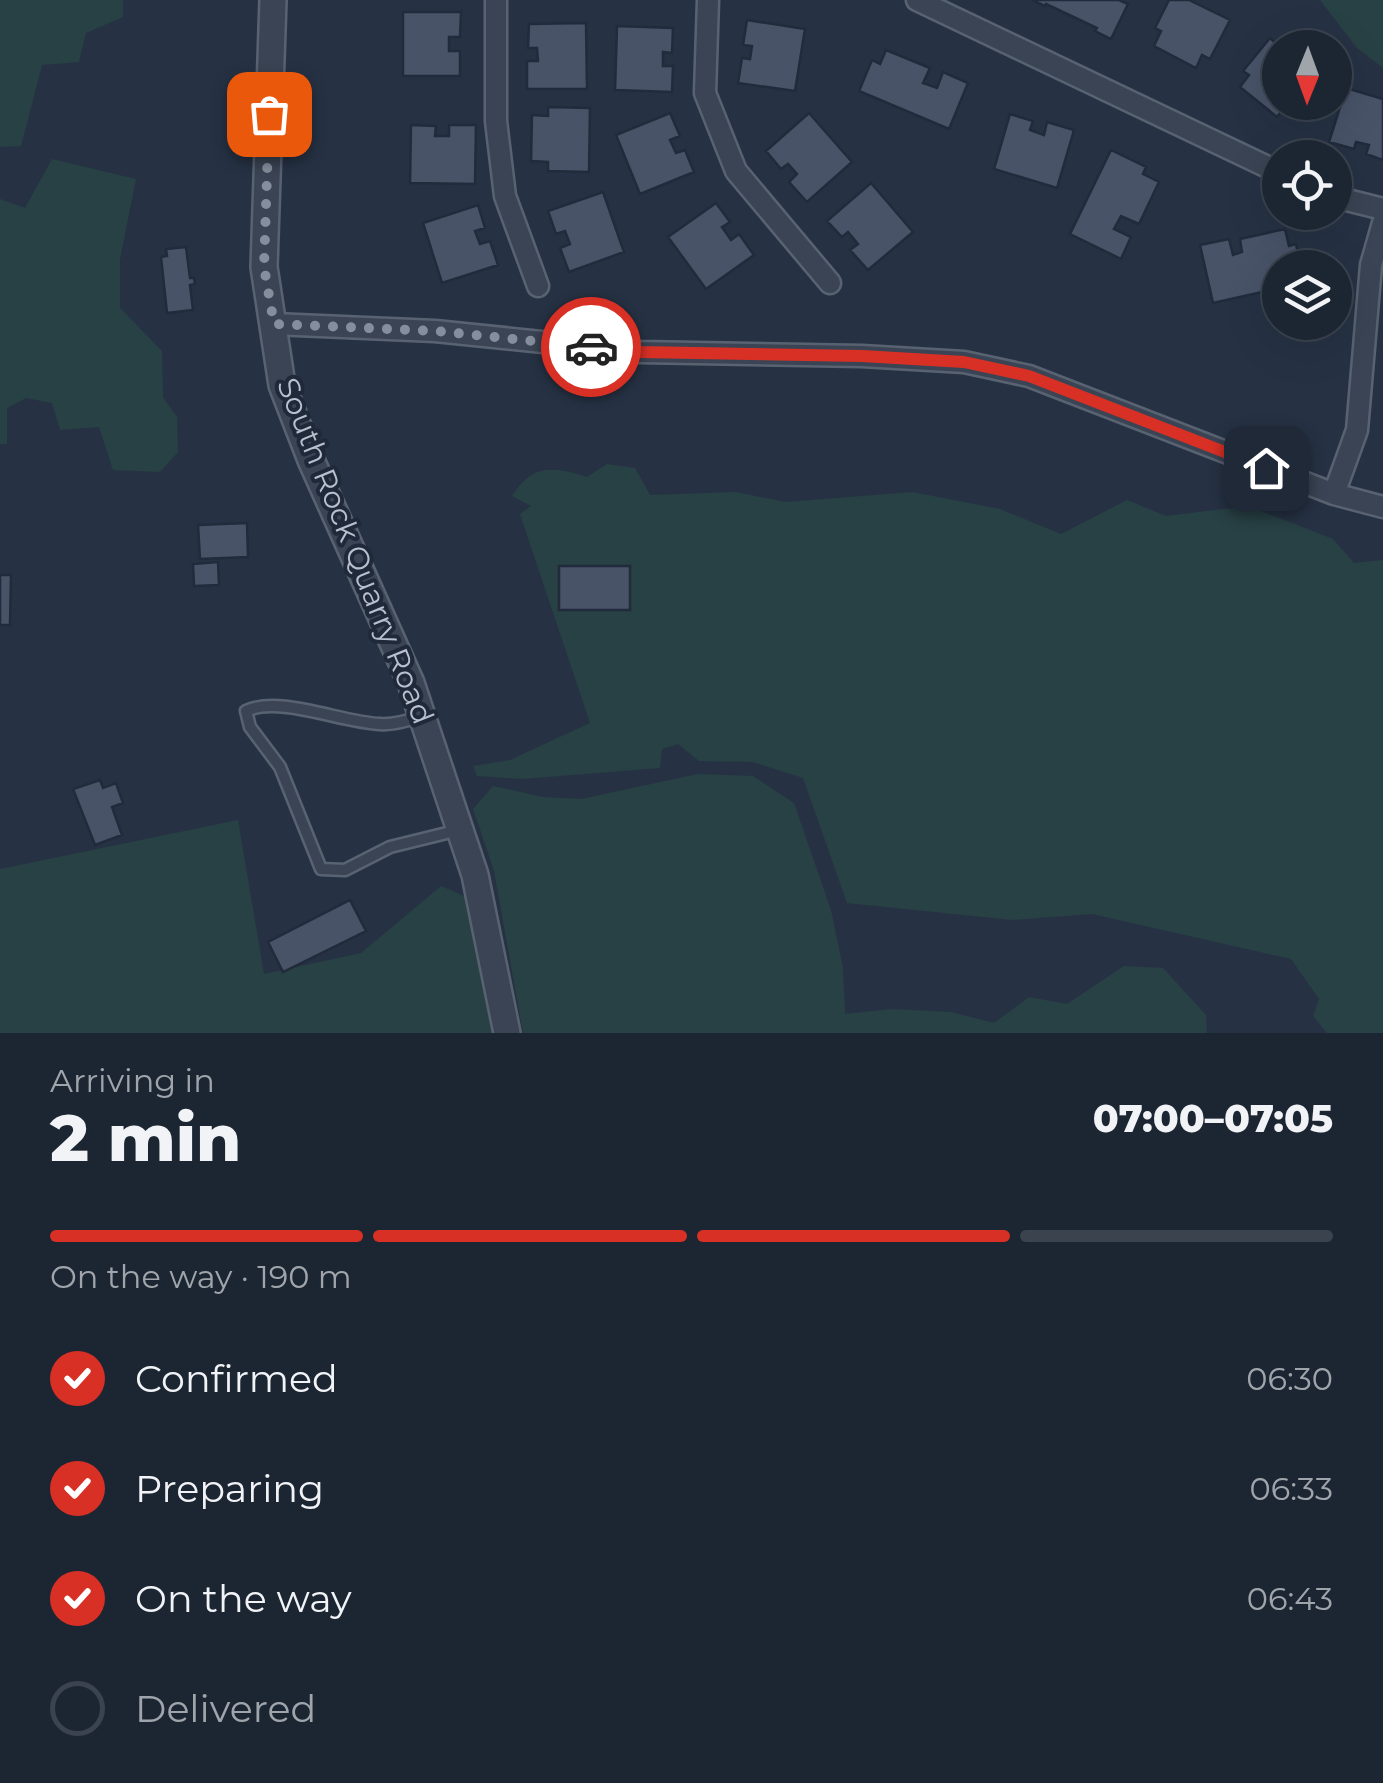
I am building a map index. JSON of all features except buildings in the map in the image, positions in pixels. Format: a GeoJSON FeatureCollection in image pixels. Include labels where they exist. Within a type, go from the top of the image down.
{"type":"FeatureCollection","features":[{"type":"Feature","properties":{"kind":"street","name":"South Rock Quarry Road"},"geometry":{"type":"LineString","coordinates":[[273,0],[264,267],[282,385],[412,682],[476,875],[507,1033]]}},
{"type":"Feature","properties":{"kind":"street"},"geometry":{"type":"LineString","coordinates":[[496,0],[496,121],[505,196],[538,286]]}},
{"type":"Feature","properties":{"kind":"street"},"geometry":{"type":"LineString","coordinates":[[708,0],[705,94],[736,171],[830,283]]}},
{"type":"Feature","properties":{"kind":"street"},"geometry":{"type":"LineString","coordinates":[[916,0],[1262,163]]}},
{"type":"Feature","properties":{"kind":"street"},"geometry":{"type":"LineString","coordinates":[[1352,201],[1383,208]]}},
{"type":"Feature","properties":{"kind":"street"},"geometry":{"type":"LineString","coordinates":[[1334,494],[1357,430],[1372,265],[1383,223]]}},
{"type":"Feature","properties":{"kind":"street"},"geometry":{"type":"LineString","coordinates":[[274,324],[436,331],[640,352],[964,362],[1029,376],[1334,494],[1383,507]]}},
{"type":"Feature","properties":{"kind":"lane"},"geometry":{"type":"LineString","coordinates":[[422,716],[380,724],[293,709],[258,706],[246,711],[250,727],[280,767],[321,869],[345,870],[390,847],[460,829]]}},
{"type":"Feature","properties":{"kind":"green space"},"geometry":{"type":"Polygon","coordinates":[[[0,0],[123,0],[123,17],[86,33],[79,62],[42,65],[21,146],[0,147],[0,0]]]}},
{"type":"Feature","properties":{"kind":"green space"},"geometry":{"type":"Polygon","coordinates":[[[1320,0],[1383,0],[1383,68],[1356,47],[1352,30],[1343,30],[1320,0]]]}},
{"type":"Feature","properties":{"kind":"green space"},"geometry":{"type":"Polygon","coordinates":[[[52,159],[136,179],[120,259],[120,308],[162,351],[163,397],[177,417],[178,452],[160,472],[113,470],[99,427],[60,430],[52,403],[26,398],[7,408],[7,444],[0,444],[0,199],[25,208],[52,159]]]}},
{"type":"Feature","properties":{"kind":"green space"},"geometry":{"type":"Polygon","coordinates":[[[607,464],[635,468],[650,495],[735,492],[786,502],[912,492],[1000,509],[1061,534],[1127,500],[1166,516],[1248,506],[1333,539],[1354,563],[1383,560],[1383,1033],[1327,1033],[1313,1016],[1319,999],[1291,959],[1092,914],[1012,920],[847,903],[803,778],[753,762],[699,761],[678,744],[662,749],[660,768],[522,779],[477,776],[473,766],[510,760],[590,723],[520,514],[531,506],[512,496],[536,473],[554,470],[587,477],[607,464]]]}},
{"type":"Feature","properties":{"kind":"green space"},"geometry":{"type":"Polygon","coordinates":[[[698,774],[753,776],[794,803],[831,910],[843,968],[845,1014],[892,1009],[951,1012],[994,1023],[1029,997],[1067,1004],[1124,966],[1163,968],[1206,1015],[1207,1033],[523,1033],[494,871],[473,809],[493,786],[543,797],[581,799],[698,774]]]}},
{"type":"Feature","properties":{"kind":"green space"},"geometry":{"type":"Polygon","coordinates":[[[238,820],[264,974],[361,953],[441,886],[466,897],[492,1033],[0,1033],[0,869],[238,820]]]}},
{"type":"Feature","properties":{"kind":"way so far"},"geometry":{"type":"LineString","coordinates":[[269,114],[264,267],[274,324],[436,331],[591,347]]}},
{"type":"Feature","properties":{"kind":"route"},"geometry":{"type":"LineString","coordinates":[[591,347],[640,352],[964,362],[1029,376],[1266,468]]}}]}
